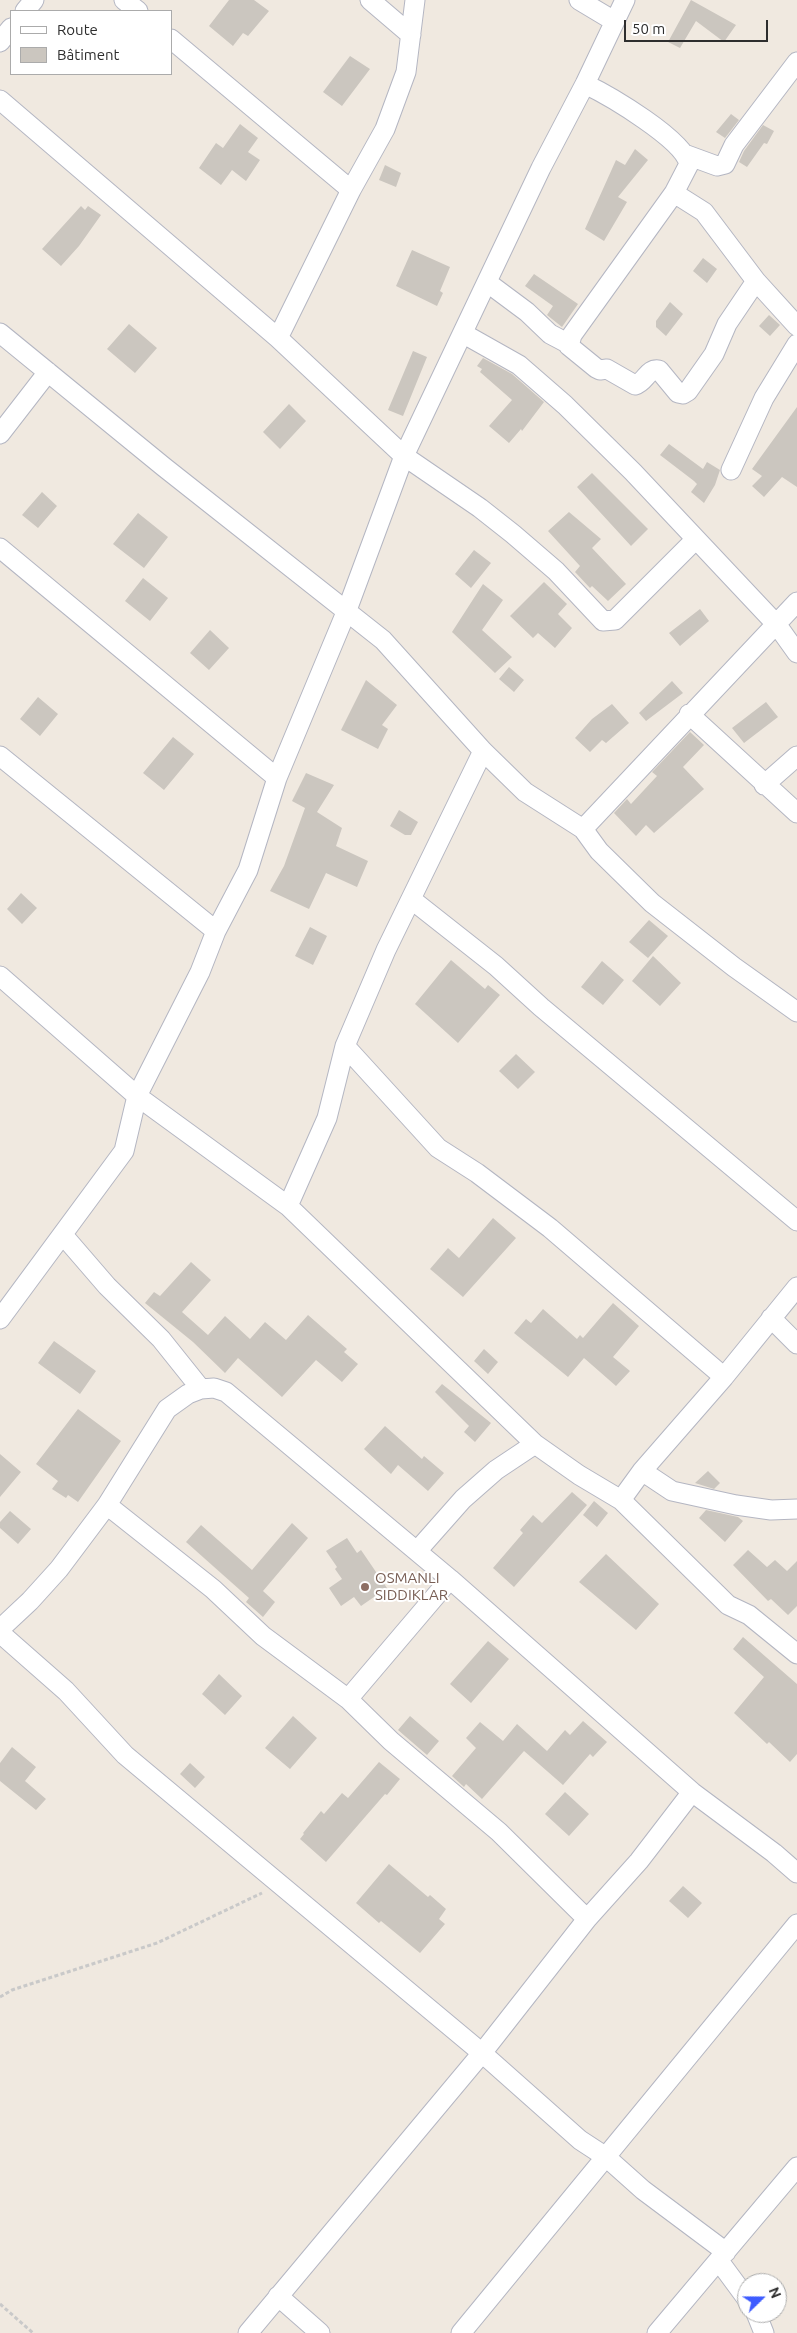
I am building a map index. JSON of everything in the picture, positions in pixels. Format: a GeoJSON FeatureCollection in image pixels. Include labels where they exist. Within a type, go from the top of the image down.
{"type":"FeatureCollection","features":[{"type":"Feature","properties":{"kind":"street"},"geometry":{"type":"LineString","coordinates":[[26,10],[34,0]]}},
{"type":"Feature","properties":{"kind":"street"},"geometry":{"type":"LineString","coordinates":[[124,0],[137,10]]}},
{"type":"Feature","properties":{"kind":"street"},"geometry":{"type":"LineString","coordinates":[[370,0],[411,35]]}},
{"type":"Feature","properties":{"kind":"street"},"geometry":{"type":"LineString","coordinates":[[278,338],[351,190],[385,129],[406,72],[415,0]]}},
{"type":"Feature","properties":{"kind":"street"},"geometry":{"type":"LineString","coordinates":[[579,0],[614,21]]}},
{"type":"Feature","properties":{"kind":"street"},"geometry":{"type":"LineString","coordinates":[[0,1319],[124,1151],[137,1096],[200,972],[216,931],[248,870],[277,778],[347,610],[404,456],[464,334],[549,152],[585,84],[625,0]]}},
{"type":"Feature","properties":{"kind":"street"},"geometry":{"type":"LineString","coordinates":[[0,42],[10,29]]}},
{"type":"Feature","properties":{"kind":"street"},"geometry":{"type":"LineString","coordinates":[[172,40],[351,190]]}},
{"type":"Feature","properties":{"kind":"street"},"geometry":{"type":"LineString","coordinates":[[687,156],[717,166],[725,164],[734,145],[797,62]]}},
{"type":"Feature","properties":{"kind":"street"},"geometry":{"type":"LineString","coordinates":[[569,344],[572,335],[674,193],[689,164],[682,148],[613,99],[585,84]]}},
{"type":"Feature","properties":{"kind":"street"},"geometry":{"type":"LineString","coordinates":[[0,100],[278,338],[404,456],[480,508],[556,571],[603,621],[615,620],[696,539]]}},
{"type":"Feature","properties":{"kind":"street"},"geometry":{"type":"LineString","coordinates":[[674,193],[704,212],[756,281],[797,326]]}},
{"type":"Feature","properties":{"kind":"street"},"geometry":{"type":"LineString","coordinates":[[488,283],[527,312],[550,334],[569,344],[578,356],[596,368],[600,370],[607,368],[634,385],[643,382],[654,369],[659,370],[678,393],[683,394],[688,391],[714,354],[727,324],[756,281]]}},
{"type":"Feature","properties":{"kind":"street"},"geometry":{"type":"LineString","coordinates":[[0,333],[164,467],[383,640],[483,751],[525,792],[583,829],[599,851],[652,903],[734,967],[797,1012]]}},
{"type":"Feature","properties":{"kind":"street"},"geometry":{"type":"LineString","coordinates":[[464,334],[519,365],[565,405],[777,625],[797,652]]}},
{"type":"Feature","properties":{"kind":"street"},"geometry":{"type":"LineString","coordinates":[[731,470],[764,398],[797,344]]}},
{"type":"Feature","properties":{"kind":"street"},"geometry":{"type":"LineString","coordinates":[[0,434],[48,372]]}},
{"type":"Feature","properties":{"kind":"street"},"geometry":{"type":"LineString","coordinates":[[0,548],[277,778]]}},
{"type":"Feature","properties":{"kind":"street"},"geometry":{"type":"LineString","coordinates":[[583,829],[689,714],[777,625],[797,602]]}},
{"type":"Feature","properties":{"kind":"street"},"geometry":{"type":"LineString","coordinates":[[689,714],[764,785],[797,813]]}},
{"type":"Feature","properties":{"kind":"street"},"geometry":{"type":"LineString","coordinates":[[288,1206],[327,1118],[345,1046],[386,950],[483,751]]}},
{"type":"Feature","properties":{"kind":"street"},"geometry":{"type":"LineString","coordinates":[[0,756],[216,931]]}},
{"type":"Feature","properties":{"kind":"street"},"geometry":{"type":"LineString","coordinates":[[764,785],[797,756]]}},
{"type":"Feature","properties":{"kind":"street"},"geometry":{"type":"LineString","coordinates":[[411,899],[496,966],[541,1008],[797,1221]]}},
{"type":"Feature","properties":{"kind":"street"},"geometry":{"type":"LineString","coordinates":[[0,976],[137,1096],[288,1206],[535,1444],[579,1476],[621,1500],[728,1605],[749,1615],[797,1654]]}},
{"type":"Feature","properties":{"kind":"street"},"geometry":{"type":"LineString","coordinates":[[345,1046],[438,1148],[478,1173],[550,1228],[724,1377]]}},
{"type":"Feature","properties":{"kind":"street"},"geometry":{"type":"LineString","coordinates":[[63,1236],[107,1286],[161,1339],[201,1389]]}},
{"type":"Feature","properties":{"kind":"street"},"geometry":{"type":"LineString","coordinates":[[621,1500],[642,1471],[724,1377],[797,1287]]}},
{"type":"Feature","properties":{"kind":"street"},"geometry":{"type":"LineString","coordinates":[[771,1318],[797,1344]]}},
{"type":"Feature","properties":{"kind":"street"},"geometry":{"type":"LineString","coordinates":[[0,1629],[45,1586],[107,1505],[167,1409],[188,1394],[201,1389],[214,1388],[226,1392],[417,1551],[692,1792],[745,1830],[797,1873]]}},
{"type":"Feature","properties":{"kind":"street"},"geometry":{"type":"LineString","coordinates":[[417,1551],[463,1499],[496,1470],[535,1444]]}},
{"type":"Feature","properties":{"kind":"street"},"geometry":{"type":"LineString","coordinates":[[642,1471],[672,1491],[771,1510],[797,1509]]}},
{"type":"Feature","properties":{"kind":"street"},"geometry":{"type":"LineString","coordinates":[[107,1505],[213,1589],[263,1636],[348,1699],[391,1741],[499,1832],[587,1919]]}},
{"type":"Feature","properties":{"kind":"street"},"geometry":{"type":"LineString","coordinates":[[348,1699],[450,1579]]}},
{"type":"Feature","properties":{"kind":"street"},"geometry":{"type":"LineString","coordinates":[[0,1633],[66,1691],[125,1755],[482,2053],[580,2140],[606,2157],[722,2256],[737,2282]]}},
{"type":"Feature","properties":{"kind":"street"},"geometry":{"type":"LineString","coordinates":[[248,2333],[482,2053],[587,1919],[639,1860],[692,1792]]}},
{"type":"Feature","properties":{"kind":"street"},"geometry":{"type":"LineString","coordinates":[[461,2333],[797,1924]]}},
{"type":"Feature","properties":{"kind":"street"},"geometry":{"type":"LineString","coordinates":[[657,2333],[751,2219],[797,2167]]}},
{"type":"Feature","properties":{"kind":"street"},"geometry":{"type":"LineString","coordinates":[[278,2296],[320,2333]]}},
{"type":"Feature","properties":{"kind":"path"},"geometry":{"type":"LineString","coordinates":[[0,1997],[12,1990],[157,1943],[281,1885]]}},
{"type":"Feature","properties":{"kind":"path"},"geometry":{"type":"LineString","coordinates":[[0,2304],[32,2333]]}},
{"type":"Feature","properties":{"kind":"building"},"geometry":{"type":"Polygon","coordinates":[[[229,0],[254,0],[269,11],[248,36],[243,33],[233,46],[209,26],[229,0]]]}},
{"type":"Feature","properties":{"kind":"building"},"geometry":{"type":"Polygon","coordinates":[[[691,0],[736,25],[724,42],[696,21],[680,48],[668,42],[691,0]]]}},
{"type":"Feature","properties":{"kind":"building"},"geometry":{"type":"Polygon","coordinates":[[[350,56],[370,69],[342,106],[323,92],[350,56]]]}},
{"type":"Feature","properties":{"kind":"building"},"geometry":{"type":"Polygon","coordinates":[[[731,114],[739,120],[725,138],[716,132],[731,114]]]}},
{"type":"Feature","properties":{"kind":"building"},"geometry":{"type":"Polygon","coordinates":[[[240,124],[258,138],[248,152],[260,160],[246,181],[232,170],[221,185],[199,168],[216,143],[223,148],[240,124]]]}},
{"type":"Feature","properties":{"kind":"building"},"geometry":{"type":"Polygon","coordinates":[[[763,125],[774,131],[767,144],[764,143],[747,167],[739,162],[744,151],[763,125]]]}},
{"type":"Feature","properties":{"kind":"building"},"geometry":{"type":"Polygon","coordinates":[[[635,149],[648,160],[618,197],[627,202],[604,241],[585,229],[616,160],[625,165],[635,149]]]}},
{"type":"Feature","properties":{"kind":"building"},"geometry":{"type":"Polygon","coordinates":[[[385,165],[401,173],[396,187],[379,180],[385,165]]]}},
{"type":"Feature","properties":{"kind":"building"},"geometry":{"type":"Polygon","coordinates":[[[81,206],[85,210],[88,206],[101,215],[79,246],[61,266],[42,249],[81,206]]]}},
{"type":"Feature","properties":{"kind":"building"},"geometry":{"type":"Polygon","coordinates":[[[412,250],[450,267],[440,291],[443,293],[437,306],[396,286],[412,250]]]}},
{"type":"Feature","properties":{"kind":"building"},"geometry":{"type":"Polygon","coordinates":[[[703,258],[717,269],[707,283],[693,271],[703,258]]]}},
{"type":"Feature","properties":{"kind":"building"},"geometry":{"type":"Polygon","coordinates":[[[534,274],[578,304],[562,327],[547,315],[553,306],[525,286],[534,274]]]}},
{"type":"Feature","properties":{"kind":"building"},"geometry":{"type":"Polygon","coordinates":[[[670,302],[683,314],[666,336],[656,327],[656,321],[670,302]]]}},
{"type":"Feature","properties":{"kind":"building"},"geometry":{"type":"Polygon","coordinates":[[[769,315],[780,325],[770,336],[759,326],[769,315]]]}},
{"type":"Feature","properties":{"kind":"building"},"geometry":{"type":"Polygon","coordinates":[[[129,324],[157,348],[135,373],[107,349],[129,324]]]}},
{"type":"Feature","properties":{"kind":"building"},"geometry":{"type":"Polygon","coordinates":[[[413,351],[427,357],[403,416],[388,410],[413,351]]]}},
{"type":"Feature","properties":{"kind":"building"},"geometry":{"type":"Polygon","coordinates":[[[483,358],[512,374],[544,402],[522,431],[521,429],[509,443],[489,426],[512,400],[480,372],[482,369],[477,366],[483,358]]]}},
{"type":"Feature","properties":{"kind":"building"},"geometry":{"type":"Polygon","coordinates":[[[289,404],[306,421],[280,449],[263,432],[289,404]]]}},
{"type":"Feature","properties":{"kind":"building"},"geometry":{"type":"Polygon","coordinates":[[[797,407],[797,487],[782,477],[764,497],[752,486],[762,476],[752,469],[797,407]]]}},
{"type":"Feature","properties":{"kind":"building"},"geometry":{"type":"Polygon","coordinates":[[[669,444],[703,469],[707,462],[720,470],[715,485],[704,503],[691,492],[697,484],[660,455],[669,444]]]}},
{"type":"Feature","properties":{"kind":"building"},"geometry":{"type":"Polygon","coordinates":[[[592,473],[648,529],[631,546],[577,487],[592,473]]]}},
{"type":"Feature","properties":{"kind":"building"},"geometry":{"type":"Polygon","coordinates":[[[42,492],[57,506],[38,528],[22,515],[42,492]]]}},
{"type":"Feature","properties":{"kind":"building"},"geometry":{"type":"Polygon","coordinates":[[[569,512],[601,539],[592,548],[626,584],[608,601],[592,586],[590,588],[575,572],[580,566],[548,531],[569,512]]]}},
{"type":"Feature","properties":{"kind":"building"},"geometry":{"type":"Polygon","coordinates":[[[138,513],[168,537],[144,568],[113,544],[138,513]]]}},
{"type":"Feature","properties":{"kind":"building"},"geometry":{"type":"Polygon","coordinates":[[[474,550],[491,563],[471,588],[455,574],[474,550]]]}},
{"type":"Feature","properties":{"kind":"building"},"geometry":{"type":"Polygon","coordinates":[[[143,578],[168,598],[150,621],[125,601],[143,578]]]}},
{"type":"Feature","properties":{"kind":"building"},"geometry":{"type":"Polygon","coordinates":[[[544,582],[567,604],[558,614],[572,628],[555,648],[538,633],[533,638],[510,616],[544,582]]]}},
{"type":"Feature","properties":{"kind":"building"},"geometry":{"type":"Polygon","coordinates":[[[483,584],[503,600],[482,630],[512,657],[495,673],[452,632],[483,584]]]}},
{"type":"Feature","properties":{"kind":"building"},"geometry":{"type":"Polygon","coordinates":[[[700,609],[709,621],[680,646],[669,633],[700,609]]]}},
{"type":"Feature","properties":{"kind":"building"},"geometry":{"type":"Polygon","coordinates":[[[210,630],[229,648],[209,670],[190,653],[210,630]]]}},
{"type":"Feature","properties":{"kind":"building"},"geometry":{"type":"Polygon","coordinates":[[[509,667],[524,680],[514,692],[499,679],[509,667]]]}},
{"type":"Feature","properties":{"kind":"building"},"geometry":{"type":"Polygon","coordinates":[[[366,680],[397,705],[382,725],[388,729],[378,749],[341,730],[366,680]]]}},
{"type":"Feature","properties":{"kind":"building"},"geometry":{"type":"Polygon","coordinates":[[[672,681],[683,693],[646,721],[639,713],[672,681]]]}},
{"type":"Feature","properties":{"kind":"building"},"geometry":{"type":"Polygon","coordinates":[[[38,697],[58,714],[40,736],[20,719],[38,697]]]}},
{"type":"Feature","properties":{"kind":"building"},"geometry":{"type":"Polygon","coordinates":[[[766,702],[778,717],[744,743],[732,728],[766,702]]]}},
{"type":"Feature","properties":{"kind":"building"},"geometry":{"type":"Polygon","coordinates":[[[612,704],[629,723],[606,743],[602,740],[590,752],[575,738],[592,719],[612,704]]]}},
{"type":"Feature","properties":{"kind":"building"},"geometry":{"type":"Polygon","coordinates":[[[690,732],[704,745],[683,767],[704,789],[654,833],[646,825],[636,836],[614,813],[627,799],[631,804],[657,776],[652,772],[690,732]]]}},
{"type":"Feature","properties":{"kind":"building"},"geometry":{"type":"Polygon","coordinates":[[[173,737],[194,754],[164,790],[143,773],[173,737]]]}},
{"type":"Feature","properties":{"kind":"building"},"geometry":{"type":"Polygon","coordinates":[[[306,773],[334,785],[317,812],[342,828],[336,846],[368,861],[357,887],[326,873],[309,909],[270,891],[284,866],[305,808],[292,801],[306,773]]]}},
{"type":"Feature","properties":{"kind":"building"},"geometry":{"type":"Polygon","coordinates":[[[399,810],[418,822],[411,835],[405,835],[390,826],[399,810]]]}},
{"type":"Feature","properties":{"kind":"building"},"geometry":{"type":"Polygon","coordinates":[[[21,893],[37,908],[22,924],[7,909],[21,893]]]}},
{"type":"Feature","properties":{"kind":"building"},"geometry":{"type":"Polygon","coordinates":[[[649,920],[668,936],[648,958],[629,942],[649,920]]]}},
{"type":"Feature","properties":{"kind":"building"},"geometry":{"type":"Polygon","coordinates":[[[310,927],[327,936],[313,965],[295,956],[310,927]]]}},
{"type":"Feature","properties":{"kind":"building"},"geometry":{"type":"Polygon","coordinates":[[[653,956],[681,983],[660,1006],[632,981],[653,956]]]}},
{"type":"Feature","properties":{"kind":"building"},"geometry":{"type":"Polygon","coordinates":[[[451,960],[485,989],[488,985],[500,995],[458,1043],[415,1004],[451,960]]]}},
{"type":"Feature","properties":{"kind":"building"},"geometry":{"type":"Polygon","coordinates":[[[602,961],[624,980],[603,1005],[581,987],[602,961]]]}},
{"type":"Feature","properties":{"kind":"building"},"geometry":{"type":"Polygon","coordinates":[[[516,1054],[535,1072],[518,1089],[499,1071],[516,1054]]]}},
{"type":"Feature","properties":{"kind":"building"},"geometry":{"type":"Polygon","coordinates":[[[493,1218],[516,1238],[463,1297],[430,1269],[448,1248],[459,1258],[493,1218]]]}},
{"type":"Feature","properties":{"kind":"building"},"geometry":{"type":"Polygon","coordinates":[[[191,1262],[211,1280],[182,1312],[208,1335],[225,1316],[250,1339],[265,1322],[286,1340],[308,1315],[347,1349],[344,1352],[358,1364],[342,1382],[316,1360],[282,1397],[238,1358],[225,1373],[193,1342],[145,1303],[154,1292],[160,1296],[191,1262]]]}},
{"type":"Feature","properties":{"kind":"building"},"geometry":{"type":"Polygon","coordinates":[[[613,1303],[639,1326],[613,1357],[630,1371],[616,1386],[584,1358],[568,1377],[514,1333],[526,1319],[531,1323],[543,1309],[577,1339],[580,1335],[583,1338],[613,1303]]]}},
{"type":"Feature","properties":{"kind":"building"},"geometry":{"type":"Polygon","coordinates":[[[54,1341],[96,1371],[80,1394],[38,1363],[54,1341]]]}},
{"type":"Feature","properties":{"kind":"building"},"geometry":{"type":"Polygon","coordinates":[[[484,1349],[498,1362],[488,1374],[474,1361],[484,1349]]]}},
{"type":"Feature","properties":{"kind":"building"},"geometry":{"type":"Polygon","coordinates":[[[442,1384],[491,1423],[475,1442],[464,1432],[469,1426],[435,1392],[442,1384]]]}},
{"type":"Feature","properties":{"kind":"building"},"geometry":{"type":"Polygon","coordinates":[[[78,1409],[121,1441],[78,1502],[68,1495],[66,1498],[52,1489],[58,1481],[36,1464],[78,1409]]]}},
{"type":"Feature","properties":{"kind":"building"},"geometry":{"type":"Polygon","coordinates":[[[385,1426],[422,1459],[424,1456],[444,1473],[428,1491],[398,1465],[391,1474],[364,1449],[385,1426]]]}},
{"type":"Feature","properties":{"kind":"building"},"geometry":{"type":"Polygon","coordinates":[[[0,1454],[21,1472],[0,1497],[0,1454]]]}},
{"type":"Feature","properties":{"kind":"building"},"geometry":{"type":"Polygon","coordinates":[[[708,1471],[720,1483],[714,1489],[695,1483],[708,1471]]]}},
{"type":"Feature","properties":{"kind":"building"},"geometry":{"type":"Polygon","coordinates":[[[572,1492],[587,1505],[514,1587],[493,1568],[523,1533],[520,1530],[533,1515],[542,1523],[572,1492]]]}},
{"type":"Feature","properties":{"kind":"building"},"geometry":{"type":"Polygon","coordinates":[[[594,1501],[608,1513],[597,1527],[583,1515],[594,1501]]]}},
{"type":"Feature","properties":{"kind":"building"},"geometry":{"type":"Polygon","coordinates":[[[706,1510],[738,1517],[743,1521],[725,1542],[699,1518],[706,1510]]]}},
{"type":"Feature","properties":{"kind":"building"},"geometry":{"type":"Polygon","coordinates":[[[10,1511],[31,1529],[18,1544],[0,1528],[0,1522],[10,1511]]]}},
{"type":"Feature","properties":{"kind":"building"},"geometry":{"type":"Polygon","coordinates":[[[292,1523],[308,1538],[263,1591],[275,1602],[263,1617],[246,1602],[249,1598],[186,1542],[201,1525],[252,1570],[292,1523]]]}},
{"type":"Feature","properties":{"kind":"building"},"geometry":{"type":"Polygon","coordinates":[[[347,1538],[357,1553],[361,1550],[387,1588],[361,1606],[354,1597],[341,1606],[329,1588],[342,1579],[335,1569],[337,1567],[326,1551],[347,1538]]]}},
{"type":"Feature","properties":{"kind":"building"},"geometry":{"type":"Polygon","coordinates":[[[748,1550],[767,1567],[775,1560],[787,1571],[797,1561],[797,1606],[788,1615],[771,1599],[768,1601],[733,1565],[748,1550]]]}},
{"type":"Feature","properties":{"kind":"building"},"geometry":{"type":"Polygon","coordinates":[[[606,1554],[659,1604],[636,1630],[579,1582],[606,1554]]]}},
{"type":"Feature","properties":{"kind":"building"},"geometry":{"type":"Polygon","coordinates":[[[743,1637],[797,1684],[797,1754],[790,1762],[769,1742],[767,1744],[734,1713],[764,1677],[733,1649],[743,1637]]]}},
{"type":"Feature","properties":{"kind":"building"},"geometry":{"type":"Polygon","coordinates":[[[488,1641],[509,1659],[471,1703],[450,1684],[488,1641]]]}},
{"type":"Feature","properties":{"kind":"building"},"geometry":{"type":"Polygon","coordinates":[[[219,1674],[242,1696],[225,1715],[202,1694],[219,1674]]]}},
{"type":"Feature","properties":{"kind":"building"},"geometry":{"type":"Polygon","coordinates":[[[293,1716],[317,1738],[290,1769],[265,1748],[293,1716]]]}},
{"type":"Feature","properties":{"kind":"building"},"geometry":{"type":"Polygon","coordinates":[[[410,1716],[439,1741],[427,1755],[398,1730],[410,1716]]]}},
{"type":"Feature","properties":{"kind":"building"},"geometry":{"type":"Polygon","coordinates":[[[583,1721],[607,1742],[593,1757],[590,1754],[563,1785],[524,1751],[482,1799],[466,1784],[464,1787],[452,1776],[476,1748],[466,1738],[480,1722],[503,1741],[517,1724],[547,1751],[565,1730],[570,1735],[583,1721]]]}},
{"type":"Feature","properties":{"kind":"building"},"geometry":{"type":"Polygon","coordinates":[[[12,1747],[36,1767],[25,1781],[46,1799],[36,1810],[0,1781],[0,1763],[12,1747]]]}},
{"type":"Feature","properties":{"kind":"building"},"geometry":{"type":"Polygon","coordinates":[[[379,1762],[400,1779],[326,1862],[300,1839],[303,1833],[321,1811],[324,1814],[342,1793],[348,1798],[379,1762]]]}},
{"type":"Feature","properties":{"kind":"building"},"geometry":{"type":"Polygon","coordinates":[[[190,1763],[205,1777],[195,1788],[180,1774],[190,1763]]]}},
{"type":"Feature","properties":{"kind":"building"},"geometry":{"type":"Polygon","coordinates":[[[565,1792],[589,1814],[569,1836],[545,1814],[565,1792]]]}},
{"type":"Feature","properties":{"kind":"building"},"geometry":{"type":"Polygon","coordinates":[[[389,1864],[428,1897],[430,1895],[446,1909],[439,1919],[445,1924],[420,1953],[381,1921],[379,1923],[356,1903],[389,1864]]]}},
{"type":"Feature","properties":{"kind":"building"},"geometry":{"type":"Polygon","coordinates":[[[683,1886],[702,1903],[688,1918],[669,1901],[683,1886]]]}},
{"type":"Feature","properties":{"kind":"place","name":"OSMANLI SIDDIKLAR"},"geometry":{"type":"Point","coordinates":[365,1587]}}]}
